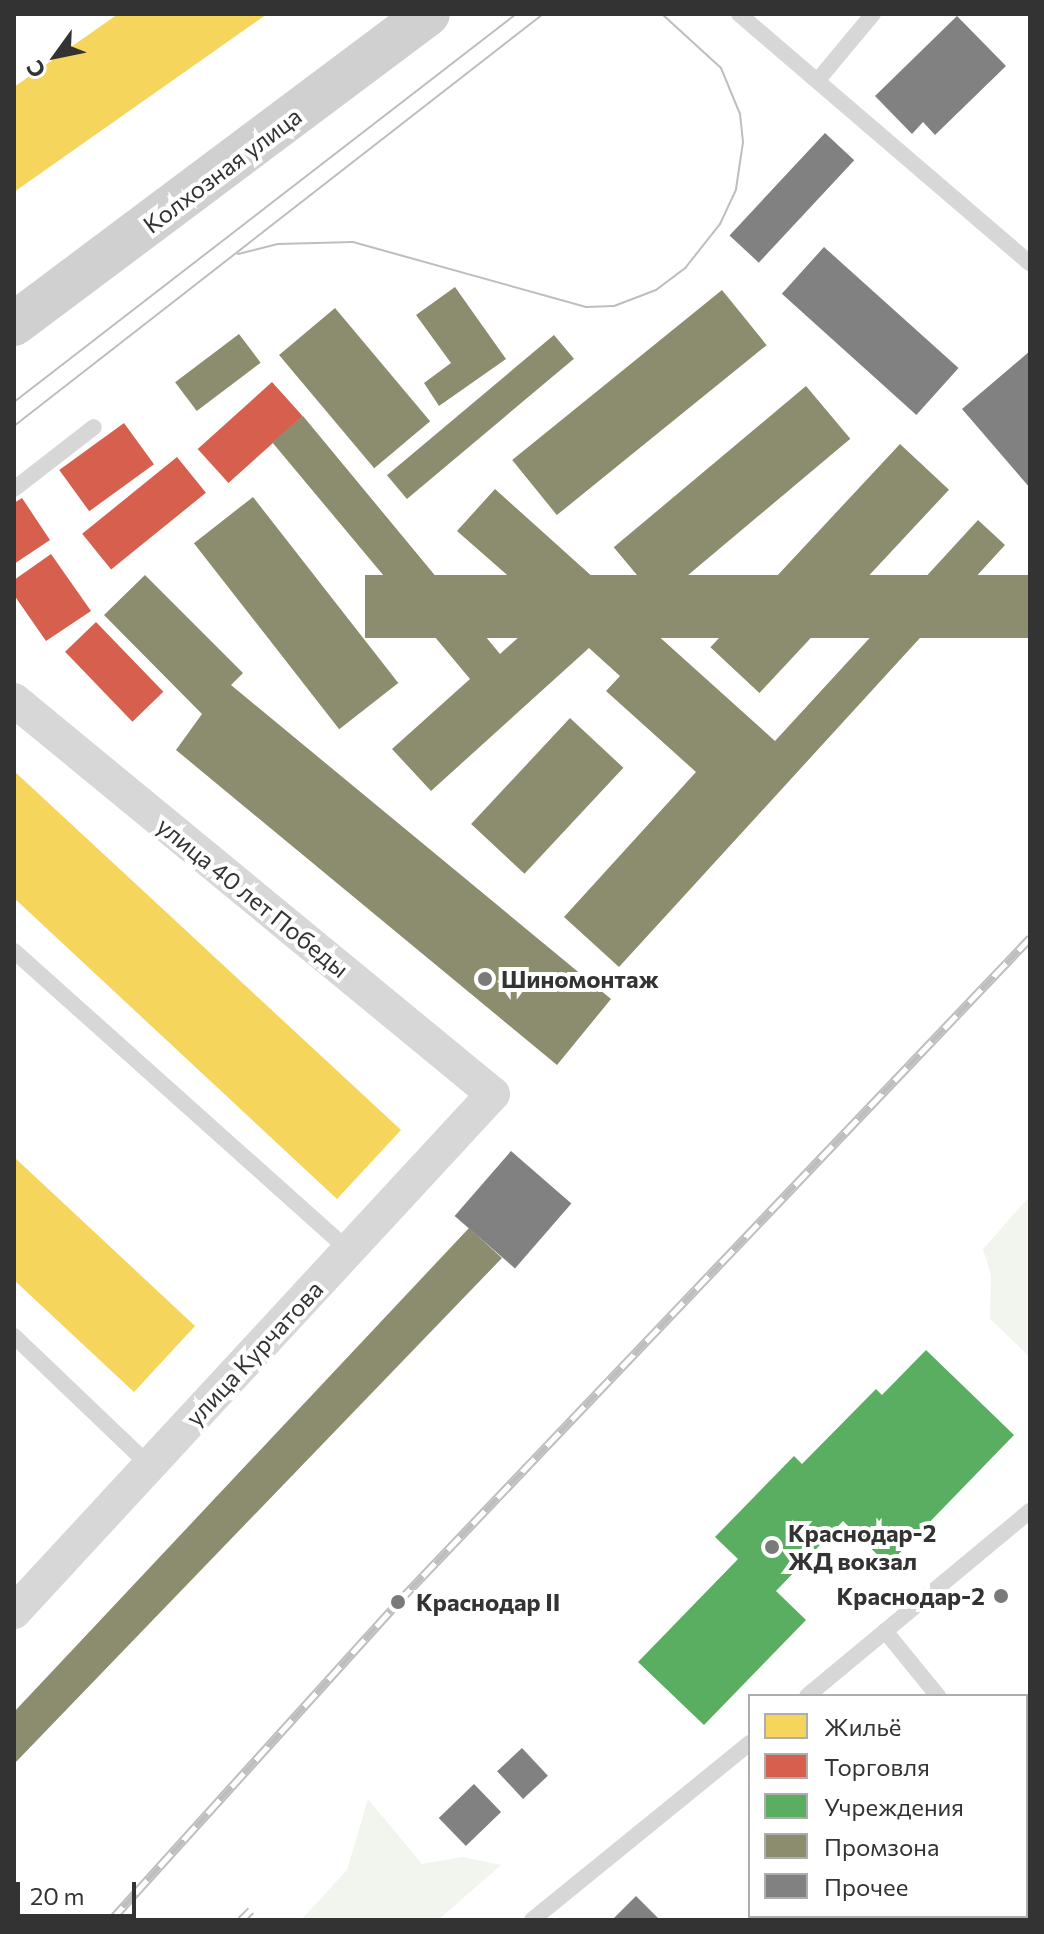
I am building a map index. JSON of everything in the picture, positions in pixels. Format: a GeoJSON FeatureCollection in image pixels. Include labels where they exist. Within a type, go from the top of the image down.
{"type":"FeatureCollection","features":[{"type":"Feature","properties":{"kind":"main road","name":"Колхозная улица"},"geometry":{"type":"LineString","coordinates":[[14,324],[408,20]]}},
{"type":"Feature","properties":{"kind":"street","name":"улица 40 лет Победы"},"geometry":{"type":"LineString","coordinates":[[14,700],[493,1094]]}},
{"type":"Feature","properties":{"kind":"street","name":"улица Курчатова"},"geometry":{"type":"LineString","coordinates":[[14,1612],[493,1094]]}},
{"type":"Feature","properties":{"kind":"lane"},"geometry":{"type":"LineString","coordinates":[[739,14],[1030,263]]}},
{"type":"Feature","properties":{"kind":"lane"},"geometry":{"type":"LineString","coordinates":[[818,80],[873,14]]}},
{"type":"Feature","properties":{"kind":"lane"},"geometry":{"type":"LineString","coordinates":[[14,489],[94,427]]}},
{"type":"Feature","properties":{"kind":"lane"},"geometry":{"type":"LineString","coordinates":[[14,951],[349,1251]]}},
{"type":"Feature","properties":{"kind":"lane"},"geometry":{"type":"LineString","coordinates":[[14,1336],[150,1466]]}},
{"type":"Feature","properties":{"kind":"lane"},"geometry":{"type":"LineString","coordinates":[[809,1694],[1030,1511]]}},
{"type":"Feature","properties":{"kind":"lane"},"geometry":{"type":"LineString","coordinates":[[885,1631],[936,1694]]}},
{"type":"Feature","properties":{"kind":"lane"},"geometry":{"type":"LineString","coordinates":[[532,1920],[748,1745]]}},
{"type":"Feature","properties":{"kind":"shaded area"},"geometry":{"type":"Polygon","coordinates":[[[1030,1196],[1030,1357],[990,1319],[991,1275],[983,1249],[1030,1196]]]}},
{"type":"Feature","properties":{"kind":"shaded area"},"geometry":{"type":"Polygon","coordinates":[[[368,1799],[422,1864],[463,1857],[501,1865],[438,1920],[301,1920],[347,1870],[368,1799]]]}},
{"type":"Feature","properties":{"kind":"building: Жильё"},"geometry":{"type":"Polygon","coordinates":[[[118,14],[267,14],[14,192],[14,87],[118,14]]]}},
{"type":"Feature","properties":{"kind":"building: Жильё"},"geometry":{"type":"Polygon","coordinates":[[[14,771],[401,1130],[337,1199],[14,898],[14,771]]]}},
{"type":"Feature","properties":{"kind":"building: Жильё"},"geometry":{"type":"Polygon","coordinates":[[[14,1157],[195,1326],[134,1392],[14,1280],[14,1157]]]}},
{"type":"Feature","properties":{"kind":"building: Торговля"},"geometry":{"type":"Polygon","coordinates":[[[272,382],[303,416],[228,483],[198,449],[272,382]]]}},
{"type":"Feature","properties":{"kind":"building: Торговля"},"geometry":{"type":"Polygon","coordinates":[[[124,423],[154,464],[89,511],[59,470],[124,423]]]}},
{"type":"Feature","properties":{"kind":"building: Торговля"},"geometry":{"type":"Polygon","coordinates":[[[177,457],[206,493],[111,570],[82,534],[177,457]]]}},
{"type":"Feature","properties":{"kind":"building: Торговля"},"geometry":{"type":"Polygon","coordinates":[[[22,498],[50,540],[14,564],[14,503],[22,498]]]}},
{"type":"Feature","properties":{"kind":"building: Торговля"},"geometry":{"type":"Polygon","coordinates":[[[51,554],[91,611],[46,641],[14,595],[14,580],[51,554]]]}},
{"type":"Feature","properties":{"kind":"building: Торговля"},"geometry":{"type":"Polygon","coordinates":[[[96,622],[163,692],[132,722],[65,652],[96,622]]]}},
{"type":"Feature","properties":{"kind":"building: Учреждения","name":"Краснодар-2 ЖД вокзал"},"geometry":{"type":"Polygon","coordinates":[[[926,1350],[1014,1435],[888,1565],[843,1521],[776,1591],[806,1620],[704,1725],[638,1662],[738,1559],[715,1537],[794,1456],[802,1464],[876,1389],[882,1395],[926,1350]]]}},
{"type":"Feature","properties":{"kind":"building: Промзона"},"geometry":{"type":"Polygon","coordinates":[[[455,287],[506,359],[439,406],[424,383],[451,363],[416,315],[455,287]]]}},
{"type":"Feature","properties":{"kind":"building: Промзона"},"geometry":{"type":"Polygon","coordinates":[[[722,290],[767,345],[557,515],[512,460],[722,290]]]}},
{"type":"Feature","properties":{"kind":"building: Промзона"},"geometry":{"type":"Polygon","coordinates":[[[335,308],[430,421],[374,468],[279,355],[335,308]]]}},
{"type":"Feature","properties":{"kind":"building: Промзона"},"geometry":{"type":"Polygon","coordinates":[[[239,334],[261,363],[197,411],[175,382],[239,334]]]}},
{"type":"Feature","properties":{"kind":"building: Промзона"},"geometry":{"type":"Polygon","coordinates":[[[554,335],[574,359],[407,499],[387,475],[554,335]]]}},
{"type":"Feature","properties":{"kind":"building: Промзона"},"geometry":{"type":"Polygon","coordinates":[[[806,386],[850,439],[658,600],[614,547],[806,386]]]}},
{"type":"Feature","properties":{"kind":"building: Промзона"},"geometry":{"type":"Polygon","coordinates":[[[303,416],[500,654],[548,611],[457,531],[495,489],[775,741],[978,520],[1005,545],[619,967],[564,917],[696,772],[606,691],[620,676],[589,648],[431,791],[392,749],[470,679],[272,442],[303,416]]]}},
{"type":"Feature","properties":{"kind":"building: Промзона"},"geometry":{"type":"Polygon","coordinates":[[[900,444],[949,490],[759,693],[710,647],[900,444]]]}},
{"type":"Feature","properties":{"kind":"building: Промзона"},"geometry":{"type":"Polygon","coordinates":[[[253,497],[398,683],[339,729],[194,543],[253,497]]]}},
{"type":"Feature","properties":{"kind":"building: Промзона"},"geometry":{"type":"Polygon","coordinates":[[[145,575],[243,673],[231,685],[611,999],[557,1065],[176,750],[202,714],[104,615],[145,575]]]}},
{"type":"Feature","properties":{"kind":"building: Промзона"},"geometry":{"type":"Polygon","coordinates":[[[365,575],[1030,575],[1030,638],[365,638],[365,575]]]}},
{"type":"Feature","properties":{"kind":"building: Промзона"},"geometry":{"type":"Polygon","coordinates":[[[570,718],[623,768],[524,874],[471,824],[570,718]]]}},
{"type":"Feature","properties":{"kind":"building: Промзона"},"geometry":{"type":"Polygon","coordinates":[[[469,1228],[502,1258],[14,1764],[14,1712],[469,1228]]]}},
{"type":"Feature","properties":{"kind":"building: Прочее"},"geometry":{"type":"Polygon","coordinates":[[[957,16],[1006,66],[935,135],[923,122],[912,134],[875,96],[957,16]]]}},
{"type":"Feature","properties":{"kind":"building: Прочее"},"geometry":{"type":"Polygon","coordinates":[[[825,133],[854,160],[759,263],[730,235],[825,133]]]}},
{"type":"Feature","properties":{"kind":"building: Прочее"},"geometry":{"type":"Polygon","coordinates":[[[824,247],[959,368],[916,415],[782,294],[824,247]]]}},
{"type":"Feature","properties":{"kind":"building: Прочее"},"geometry":{"type":"Polygon","coordinates":[[[1030,351],[1030,488],[962,409],[1030,351]]]}},
{"type":"Feature","properties":{"kind":"building: Прочее"},"geometry":{"type":"Polygon","coordinates":[[[511,1151],[571,1203],[515,1268],[455,1216],[511,1151]]]}},
{"type":"Feature","properties":{"kind":"building: Прочее"},"geometry":{"type":"Polygon","coordinates":[[[522,1748],[548,1776],[523,1799],[497,1771],[522,1748]]]}},
{"type":"Feature","properties":{"kind":"building: Прочее"},"geometry":{"type":"Polygon","coordinates":[[[474,1784],[501,1812],[466,1846],[439,1818],[474,1784]]]}},
{"type":"Feature","properties":{"kind":"building: Прочее"},"geometry":{"type":"Polygon","coordinates":[[[636,1896],[660,1920],[612,1920],[636,1896]]]}},
{"type":"Feature","properties":{"kind":"tram line"},"geometry":{"type":"LineString","coordinates":[[14,402],[516,14]]}},
{"type":"Feature","properties":{"kind":"tram line"},"geometry":{"type":"LineString","coordinates":[[14,426],[543,14]]}},
{"type":"Feature","properties":{"kind":"tram line"},"geometry":{"type":"LineString","coordinates":[[238,254],[278,244],[353,242],[586,307],[614,306],[656,290],[686,267],[720,224],[736,189],[743,142],[740,114],[721,68],[662,14]]}},
{"type":"Feature","properties":{"kind":"railway"},"geometry":{"type":"LineString","coordinates":[[111,1920],[398,1602],[1030,938]]}},
{"type":"Feature","properties":{"kind":"railway"},"geometry":{"type":"LineString","coordinates":[[241,1920],[251,1910]]}},
{"type":"Feature","properties":{"kind":"place","name":"Шиномонтаж"},"geometry":{"type":"Point","coordinates":[485,979]}},
{"type":"Feature","properties":{"kind":"place","name":"Краснодар-2 ЖД вокзал"},"geometry":{"type":"Point","coordinates":[772,1547]}},
{"type":"Feature","properties":{"kind":"place","name":"Краснодар-2"},"geometry":{"type":"Point","coordinates":[1001,1596]}},
{"type":"Feature","properties":{"kind":"place","name":"Краснодар II"},"geometry":{"type":"Point","coordinates":[398,1602]}}]}
